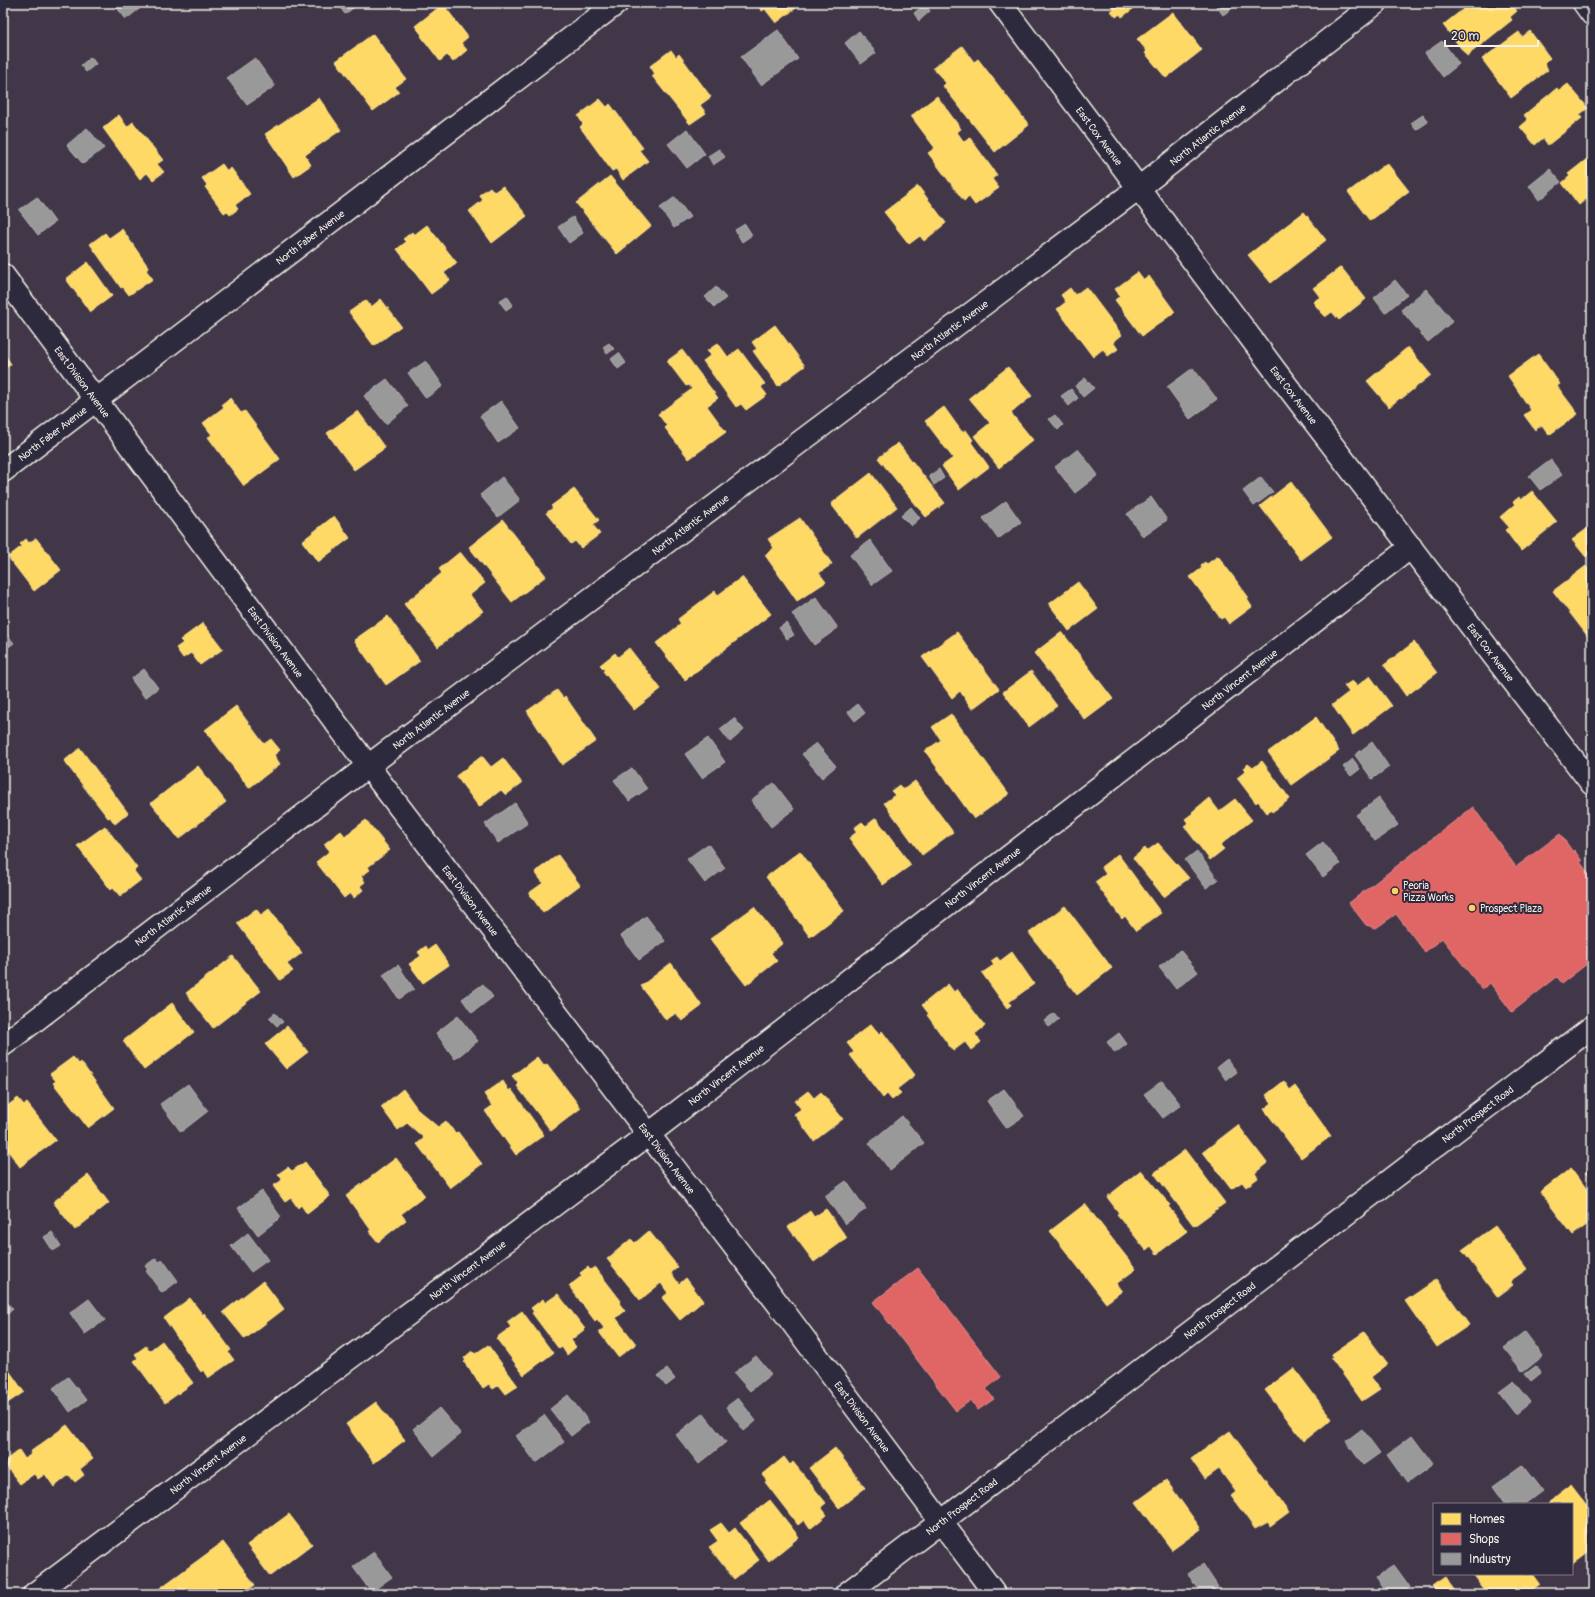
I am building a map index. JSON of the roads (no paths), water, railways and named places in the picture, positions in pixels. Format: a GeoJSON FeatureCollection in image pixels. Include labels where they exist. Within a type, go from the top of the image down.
{"type":"FeatureCollection","features":[{"type":"Feature","properties":{"kind":"street","name":"North Faber Avenue"},"geometry":{"type":"LineString","coordinates":[[3,471],[97,401],[617,3]]}},
{"type":"Feature","properties":{"kind":"street","name":"East Cox Avenue"},"geometry":{"type":"LineString","coordinates":[[1000,3],[1140,187],[1277,373],[1592,784]]}},
{"type":"Feature","properties":{"kind":"street","name":"North Atlantic Avenue"},"geometry":{"type":"LineString","coordinates":[[3,1045],[368,766],[1140,187],[1376,3]]}},
{"type":"Feature","properties":{"kind":"street"},"geometry":{"type":"LineString","coordinates":[[1584,3],[1592,14]]}},
{"type":"Feature","properties":{"kind":"street","name":"East Division Avenue"},"geometry":{"type":"LineString","coordinates":[[3,275],[368,766],[649,1134],[995,1594]]}},
{"type":"Feature","properties":{"kind":"street","name":"North Vincent Avenue"},"geometry":{"type":"LineString","coordinates":[[34,1594],[649,1134],[1411,547]]}},
{"type":"Feature","properties":{"kind":"street","name":"North Prospect Road"},"geometry":{"type":"LineString","coordinates":[[846,1594],[942,1523],[1592,1027]]}},
{"type":"Feature","properties":{"kind":"place","name":"Peoria Pizza Works"},"geometry":{"type":"Point","coordinates":[1395,891]}},
{"type":"Feature","properties":{"kind":"place","name":"Prospect Plaza"},"geometry":{"type":"Point","coordinates":[1472,908]}}]}
